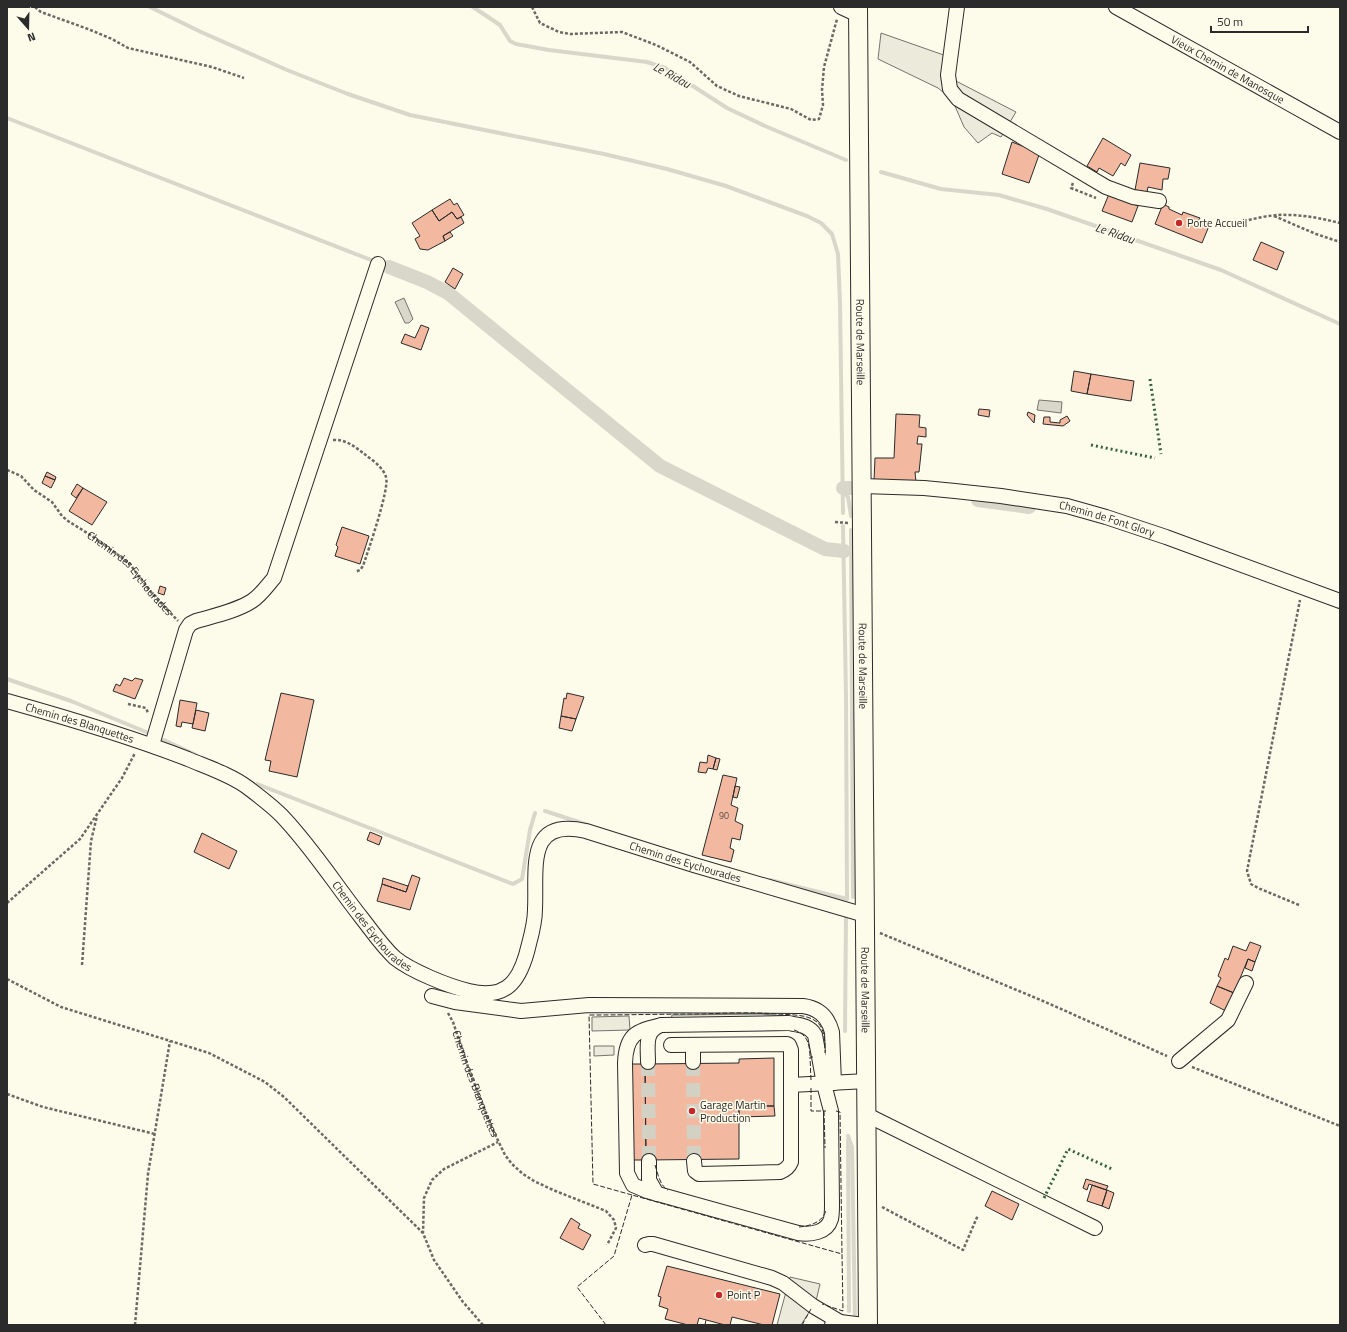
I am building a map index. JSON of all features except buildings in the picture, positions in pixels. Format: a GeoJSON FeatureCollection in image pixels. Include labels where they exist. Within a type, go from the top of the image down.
{"type":"FeatureCollection","features":[{"type":"Feature","properties":{"kind":"main road","name":"Route de Marseille"},"geometry":{"type":"LineString","coordinates":[[858,11],[860,112],[868,1325]]}},
{"type":"Feature","properties":{"kind":"street"},"geometry":{"type":"LineString","coordinates":[[956,7],[948,75],[950,89],[958,99],[1106,187],[1133,197],[1159,201]]}},
{"type":"Feature","properties":{"kind":"street","name":"Vieux Chemin de Manosque"},"geometry":{"type":"LineString","coordinates":[[1116,7],[1340,132]]}},
{"type":"Feature","properties":{"kind":"street"},"geometry":{"type":"LineString","coordinates":[[840,10],[858,11]]}},
{"type":"Feature","properties":{"kind":"street"},"geometry":{"type":"LineString","coordinates":[[149,740],[186,630],[190,624],[244,606],[264,590],[274,578],[378,264]]}},
{"type":"Feature","properties":{"kind":"street","name":"Chemin de Font Glory"},"geometry":{"type":"LineString","coordinates":[[862,486],[924,488],[955,491],[1067,506],[1166,537],[1340,601]]}},
{"type":"Feature","properties":{"kind":"street","name":"Chemin des Blanquettes"},"geometry":{"type":"LineString","coordinates":[[7,701],[149,740]]}},
{"type":"Feature","properties":{"kind":"street","name":"Chemin des Eychourades"},"geometry":{"type":"LineString","coordinates":[[149,740],[245,785],[269,804],[292,827],[348,901],[395,957],[417,971],[468,991],[487,994],[499,992],[510,985],[521,971],[528,948],[534,919],[537,852],[546,835],[560,828],[586,831],[694,864],[865,921]]}},
{"type":"Feature","properties":{"kind":"street"},"geometry":{"type":"LineString","coordinates":[[1179,1061],[1228,1020],[1246,984]]}},
{"type":"Feature","properties":{"kind":"street"},"geometry":{"type":"LineString","coordinates":[[432,996],[455,1002],[521,1011],[589,1005],[803,1006],[810,1007],[823,1014],[830,1025],[832,1032],[829,1083],[831,1111],[832,1205],[831,1218],[822,1230],[809,1234],[657,1194],[633,1185],[627,1173],[626,1051],[636,1033],[645,1028],[662,1025],[788,1023],[806,1026],[813,1032],[829,1083]]}},
{"type":"Feature","properties":{"kind":"street"},"geometry":{"type":"LineString","coordinates":[[648,1062],[650,1032],[662,1025]]}},
{"type":"Feature","properties":{"kind":"street"},"geometry":{"type":"LineString","coordinates":[[671,1045],[787,1044],[791,1050],[791,1162],[787,1168],[780,1172],[699,1174],[695,1171],[694,1161]]}},
{"type":"Feature","properties":{"kind":"street"},"geometry":{"type":"LineString","coordinates":[[693,1045],[693,1062]]}},
{"type":"Feature","properties":{"kind":"street"},"geometry":{"type":"LineString","coordinates":[[791,1085],[867,1081]]}},
{"type":"Feature","properties":{"kind":"street"},"geometry":{"type":"LineString","coordinates":[[867,1115],[1095,1228]]}},
{"type":"Feature","properties":{"kind":"street"},"geometry":{"type":"LineString","coordinates":[[649,1161],[649,1180],[657,1194]]}},
{"type":"Feature","properties":{"kind":"street"},"geometry":{"type":"LineString","coordinates":[[645,1245],[654,1244],[772,1278],[783,1284],[836,1323],[864,1325]]}},
{"type":"Feature","properties":{"kind":"path"},"geometry":{"type":"LineString","coordinates":[[35,7],[41,12],[88,29],[112,39],[128,48],[212,67],[244,78]]}},
{"type":"Feature","properties":{"kind":"path"},"geometry":{"type":"LineString","coordinates":[[532,7],[540,23],[559,32],[570,34],[622,32],[656,45],[690,62],[717,86],[739,96],[791,110],[811,120],[819,119],[823,105],[822,90],[824,67],[840,10]]}},
{"type":"Feature","properties":{"kind":"path"},"geometry":{"type":"LineString","coordinates":[[1244,221],[1286,214],[1313,216],[1340,223]]}},
{"type":"Feature","properties":{"kind":"path"},"geometry":{"type":"LineString","coordinates":[[1274,216],[1316,234],[1340,242]]}},
{"type":"Feature","properties":{"kind":"path"},"geometry":{"type":"LineString","coordinates":[[318,447],[333,440],[343,441],[354,446],[376,463],[387,478],[384,498],[363,566],[360,570],[355,572]]}},
{"type":"Feature","properties":{"kind":"path","name":"Chemin des Eychourades"},"geometry":{"type":"LineString","coordinates":[[7,470],[21,476],[34,490],[52,502],[62,516],[68,521],[92,536],[129,563],[150,591],[186,630]]}},
{"type":"Feature","properties":{"kind":"path"},"geometry":{"type":"LineString","coordinates":[[1299,905],[1254,886],[1251,884],[1246,871],[1302,588]]}},
{"type":"Feature","properties":{"kind":"path"},"geometry":{"type":"LineString","coordinates":[[7,903],[80,839],[149,740],[146,708],[128,704]]}},
{"type":"Feature","properties":{"kind":"path"},"geometry":{"type":"LineString","coordinates":[[82,965],[91,841],[97,813]]}},
{"type":"Feature","properties":{"kind":"path"},"geometry":{"type":"LineString","coordinates":[[865,921],[1179,1061],[1340,1126]]}},
{"type":"Feature","properties":{"kind":"path"},"geometry":{"type":"LineString","coordinates":[[7,979],[61,1007],[210,1053],[265,1082],[284,1097],[423,1233]]}},
{"type":"Feature","properties":{"kind":"path","name":"Chemin des Blanquettes"},"geometry":{"type":"LineString","coordinates":[[432,996],[442,1004],[453,1022],[468,1066],[498,1142],[444,1168],[432,1180],[424,1198],[423,1233],[434,1260],[463,1302],[483,1325]]}},
{"type":"Feature","properties":{"kind":"path"},"geometry":{"type":"LineString","coordinates":[[134,1325],[148,1174],[170,1041]]}},
{"type":"Feature","properties":{"kind":"path"},"geometry":{"type":"LineString","coordinates":[[7,1094],[43,1107],[155,1134]]}},
{"type":"Feature","properties":{"kind":"path"},"geometry":{"type":"LineString","coordinates":[[498,1142],[512,1164],[523,1174],[553,1190],[606,1211],[614,1220],[616,1228],[607,1245]]}},
{"type":"Feature","properties":{"kind":"path"},"geometry":{"type":"LineString","coordinates":[[867,1199],[962,1250],[978,1215]]}},
{"type":"Feature","properties":{"kind":"shaded area"},"geometry":{"type":"Polygon","coordinates":[[[881,33],[955,59],[954,80],[1016,112],[1001,137],[992,133],[978,143],[964,127],[955,106],[949,97],[938,88],[878,59],[881,33]]]}},
{"type":"Feature","properties":{"kind":"shaded area"},"geometry":{"type":"Polygon","coordinates":[[[404,298],[413,319],[409,323],[405,323],[395,302],[404,298]]]}},
{"type":"Feature","properties":{"kind":"shaded area"},"geometry":{"type":"Polygon","coordinates":[[[1039,400],[1062,402],[1061,413],[1037,410],[1039,400]]]}},
{"type":"Feature","properties":{"kind":"shaded area"},"geometry":{"type":"Polygon","coordinates":[[[761,1014],[787,1016],[787,1021],[671,1021],[672,1015],[761,1014]]]}},
{"type":"Feature","properties":{"kind":"shaded area"},"geometry":{"type":"Polygon","coordinates":[[[629,1016],[630,1030],[592,1031],[592,1017],[629,1016]]]}},
{"type":"Feature","properties":{"kind":"shaded area"},"geometry":{"type":"Polygon","coordinates":[[[594,1046],[614,1046],[614,1055],[594,1056],[594,1046]]]}},
{"type":"Feature","properties":{"kind":"shaded area","name":"Point P"},"geometry":{"type":"Polygon","coordinates":[[[790,1277],[820,1284],[816,1301],[801,1325],[777,1325],[790,1277]]]}},
{"type":"Feature","properties":{"kind":"waterway"},"geometry":{"type":"LineString","coordinates":[[150,7],[201,32],[287,70],[348,94],[410,115],[604,154],[667,169],[726,186],[807,216],[821,223],[832,234],[838,254],[843,513]]}},
{"type":"Feature","properties":{"kind":"waterway","name":"Le Ridau"},"geometry":{"type":"LineString","coordinates":[[473,7],[500,25],[510,41],[516,44],[549,50],[647,62],[665,68],[727,108],[765,126],[846,160]]}},
{"type":"Feature","properties":{"kind":"waterway"},"geometry":{"type":"LineString","coordinates":[[7,118],[371,260]]}},
{"type":"Feature","properties":{"kind":"waterway","name":"Le Ridau"},"geometry":{"type":"LineString","coordinates":[[881,172],[941,189],[999,195],[1047,209],[1221,270],[1340,324]]}},
{"type":"Feature","properties":{"kind":"waterway"},"geometry":{"type":"LineString","coordinates":[[389,267],[427,282],[448,293],[660,466],[825,549],[844,551]]}},
{"type":"Feature","properties":{"kind":"waterway"},"geometry":{"type":"LineString","coordinates":[[843,488],[851,488]]}},
{"type":"Feature","properties":{"kind":"waterway"},"geometry":{"type":"LineString","coordinates":[[843,491],[848,497],[851,516]]}},
{"type":"Feature","properties":{"kind":"waterway"},"geometry":{"type":"LineString","coordinates":[[978,500],[1029,507]]}},
{"type":"Feature","properties":{"kind":"waterway"},"geometry":{"type":"LineString","coordinates":[[770,880],[847,899],[843,526]]}},
{"type":"Feature","properties":{"kind":"waterway"},"geometry":{"type":"LineString","coordinates":[[851,530],[853,897]]}},
{"type":"Feature","properties":{"kind":"waterway"},"geometry":{"type":"LineString","coordinates":[[7,679],[71,701],[146,732]]}},
{"type":"Feature","properties":{"kind":"waterway"},"geometry":{"type":"LineString","coordinates":[[164,740],[196,755]]}},
{"type":"Feature","properties":{"kind":"waterway"},"geometry":{"type":"LineString","coordinates":[[257,784],[513,884],[522,879],[530,830],[535,813]]}},
{"type":"Feature","properties":{"kind":"waterway"},"geometry":{"type":"LineString","coordinates":[[545,811],[588,825]]}},
{"type":"Feature","properties":{"kind":"waterway"},"geometry":{"type":"LineString","coordinates":[[845,1031],[846,916]]}},
{"type":"Feature","properties":{"kind":"waterway"},"geometry":{"type":"LineString","coordinates":[[848,1136],[852,1147],[855,1321]]}},
{"type":"Feature","properties":{"kind":"waterway"},"geometry":{"type":"LineString","coordinates":[[848,1140],[849,1311]]}},
{"type":"Feature","properties":{"kind":"tunnel"},"geometry":{"type":"LineString","coordinates":[[648,1062],[649,1161]]}},
{"type":"Feature","properties":{"kind":"tunnel"},"geometry":{"type":"LineString","coordinates":[[693,1062],[694,1161]]}},
{"type":"Feature","properties":{"kind":"hedge"},"geometry":{"type":"LineString","coordinates":[[1150,379],[1161,454]]}},
{"type":"Feature","properties":{"kind":"hedge"},"geometry":{"type":"LineString","coordinates":[[1091,445],[1155,458]]}},
{"type":"Feature","properties":{"kind":"hedge"},"geometry":{"type":"LineString","coordinates":[[1044,1198],[1068,1149],[1112,1169]]}},
{"type":"Feature","properties":{"kind":"fence"},"geometry":{"type":"LineString","coordinates":[[632,1195],[593,1184],[589,1015],[768,1013],[801,1016],[814,1020],[820,1026],[824,1039],[825,1053]]}},
{"type":"Feature","properties":{"kind":"fence"},"geometry":{"type":"LineString","coordinates":[[794,1030],[802,1034],[807,1040],[810,1057]]}},
{"type":"Feature","properties":{"kind":"fence"},"geometry":{"type":"LineString","coordinates":[[811,1080],[810,1057],[815,1057]]}},
{"type":"Feature","properties":{"kind":"fence"},"geometry":{"type":"LineString","coordinates":[[811,1088],[811,1111],[826,1111]]}},
{"type":"Feature","properties":{"kind":"fence"},"geometry":{"type":"LineString","coordinates":[[824,1111],[825,1148]]}},
{"type":"Feature","properties":{"kind":"fence"},"geometry":{"type":"LineString","coordinates":[[836,1111],[840,1112],[842,1254]]}},
{"type":"Feature","properties":{"kind":"fence"},"geometry":{"type":"LineString","coordinates":[[655,1165],[661,1183],[668,1190]]}},
{"type":"Feature","properties":{"kind":"fence"},"geometry":{"type":"LineString","coordinates":[[606,1325],[577,1287],[614,1256],[632,1195],[842,1254],[843,1311],[822,1304]]}},
{"type":"Feature","properties":{"kind":"fence"},"geometry":{"type":"LineString","coordinates":[[799,1227],[816,1223],[822,1218],[826,1210]]}},
{"type":"Feature","properties":{"kind":"fence"},"geometry":{"type":"LineString","coordinates":[[802,1325],[811,1309]]}},
{"type":"Feature","properties":{"kind":"fence"},"geometry":{"type":"LineString","coordinates":[[705,1325],[706,1320]]}},
{"type":"Feature","properties":{"kind":"place","name":"Porte Accueil"},"geometry":{"type":"Point","coordinates":[1179,223]}},
{"type":"Feature","properties":{"kind":"place","name":"Garage Martin Production"},"geometry":{"type":"Point","coordinates":[692,1111]}},
{"type":"Feature","properties":{"kind":"place","name":"Point P"},"geometry":{"type":"Point","coordinates":[719,1295]}}]}
